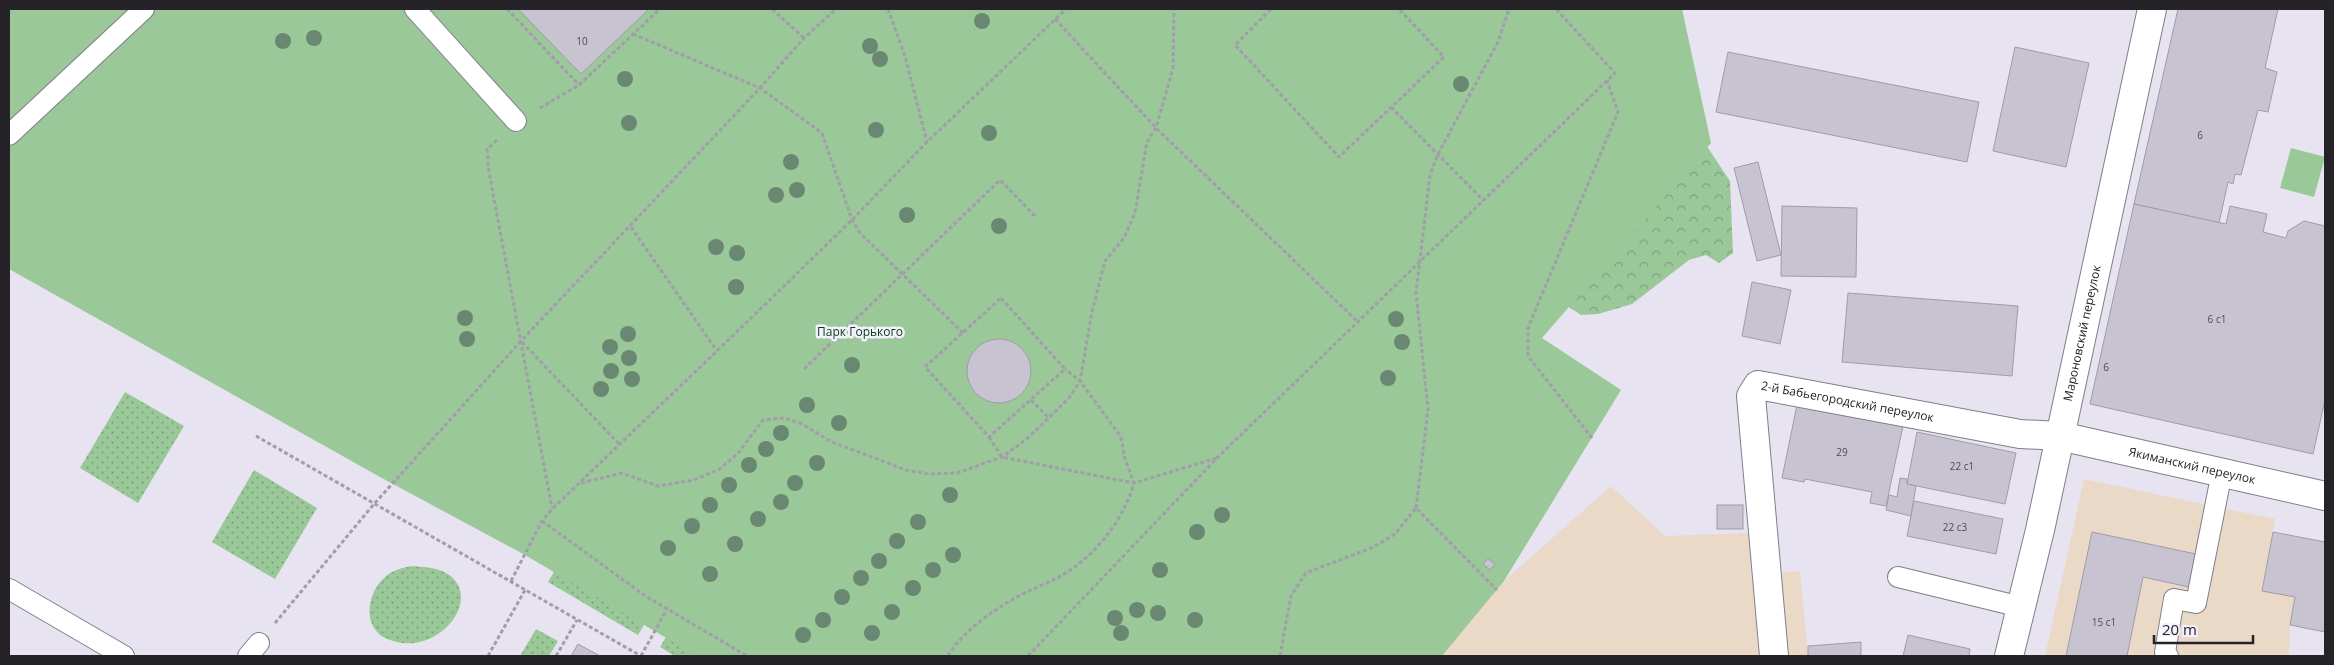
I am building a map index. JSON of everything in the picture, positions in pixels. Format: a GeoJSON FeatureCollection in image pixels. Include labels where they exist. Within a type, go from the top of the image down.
{"type":"FeatureCollection","features":[{"type":"Feature","properties":{"kind":"street","name":"Мароновский переулок"},"geometry":{"type":"LineString","coordinates":[[2008,656],[2060,436],[2152,9]]}},
{"type":"Feature","properties":{"kind":"street","name":"2-й Бабьегородский переулок"},"geometry":{"type":"LineString","coordinates":[[1774,656],[1751,396],[1758,385],[2020,434],[2060,436]]}},
{"type":"Feature","properties":{"kind":"street","name":"Якиманский переулок"},"geometry":{"type":"LineString","coordinates":[[2060,436],[2325,495]]}},
{"type":"Feature","properties":{"kind":"lane"},"geometry":{"type":"LineString","coordinates":[[9,135],[144,9]]}},
{"type":"Feature","properties":{"kind":"lane"},"geometry":{"type":"LineString","coordinates":[[415,9],[516,121]]}},
{"type":"Feature","properties":{"kind":"lane"},"geometry":{"type":"LineString","coordinates":[[2168,656],[2165,652],[2174,599],[2196,603],[2222,472]]}},
{"type":"Feature","properties":{"kind":"lane"},"geometry":{"type":"LineString","coordinates":[[1898,577],[2021,607]]}},
{"type":"Feature","properties":{"kind":"lane"},"geometry":{"type":"LineString","coordinates":[[9,589],[124,656]]}},
{"type":"Feature","properties":{"kind":"path"},"geometry":{"type":"LineString","coordinates":[[507,9],[579,85]]}},
{"type":"Feature","properties":{"kind":"path"},"geometry":{"type":"LineString","coordinates":[[552,509],[489,172],[488,149],[516,121],[579,85],[660,9]]}},
{"type":"Feature","properties":{"kind":"path"},"geometry":{"type":"LineString","coordinates":[[772,9],[804,38]]}},
{"type":"Feature","properties":{"kind":"path"},"geometry":{"type":"LineString","coordinates":[[254,650],[374,504],[521,341],[631,227],[804,38],[836,9]]}},
{"type":"Feature","properties":{"kind":"path"},"geometry":{"type":"LineString","coordinates":[[888,9],[905,56],[927,142]]}},
{"type":"Feature","properties":{"kind":"path"},"geometry":{"type":"LineString","coordinates":[[511,581],[542,521],[552,509],[852,220],[927,142],[1066,9]]}},
{"type":"Feature","properties":{"kind":"path"},"geometry":{"type":"LineString","coordinates":[[581,482],[622,473],[658,486],[694,480],[720,469],[732,458],[763,420],[784,418],[802,424],[832,442],[906,470],[929,474],[957,473],[1002,457],[1049,418],[1069,398],[1080,380],[1092,312],[1105,261],[1124,238],[1135,213],[1147,142],[1156,128],[1173,68],[1174,9]]}},
{"type":"Feature","properties":{"kind":"path"},"geometry":{"type":"LineString","coordinates":[[1271,9],[1235,45],[1339,157],[1444,57],[1399,9]]}},
{"type":"Feature","properties":{"kind":"path"},"geometry":{"type":"LineString","coordinates":[[1280,656],[1291,596],[1306,573],[1374,547],[1395,534],[1416,508],[1428,409],[1416,293],[1430,175],[1438,154],[1498,42],[1509,9]]}},
{"type":"Feature","properties":{"kind":"path"},"geometry":{"type":"LineString","coordinates":[[1028,656],[1217,458],[1420,264],[1483,200],[1615,73],[1556,9]]}},
{"type":"Feature","properties":{"kind":"path"},"geometry":{"type":"LineString","coordinates":[[1055,19],[1156,128],[1359,323]]}},
{"type":"Feature","properties":{"kind":"path"},"geometry":{"type":"LineString","coordinates":[[633,34],[760,88],[822,134],[852,220],[860,233],[904,274],[962,333]]}},
{"type":"Feature","properties":{"kind":"path"},"geometry":{"type":"LineString","coordinates":[[1592,438],[1528,356],[1528,328],[1618,112],[1607,80]]}},
{"type":"Feature","properties":{"kind":"path"},"geometry":{"type":"LineString","coordinates":[[1391,107],[1483,200]]}},
{"type":"Feature","properties":{"kind":"path"},"geometry":{"type":"LineString","coordinates":[[804,369],[1000,180],[1035,216]]}},
{"type":"Feature","properties":{"kind":"path"},"geometry":{"type":"LineString","coordinates":[[631,227],[717,351]]}},
{"type":"Feature","properties":{"kind":"path"},"geometry":{"type":"LineString","coordinates":[[948,656],[962,636],[1017,597],[1061,576],[1086,556],[1109,534],[1124,513],[1134,483],[1125,459],[1121,437],[1080,380],[1065,369],[1001,298],[925,367],[989,437],[1002,457],[1134,483],[1217,458]]}},
{"type":"Feature","properties":{"kind":"path"},"geometry":{"type":"LineString","coordinates":[[521,341],[619,444]]}},
{"type":"Feature","properties":{"kind":"path"},"geometry":{"type":"LineString","coordinates":[[989,437],[1065,369]]}},
{"type":"Feature","properties":{"kind":"path"},"geometry":{"type":"LineString","coordinates":[[1031,400],[1049,418]]}},
{"type":"Feature","properties":{"kind":"path"},"geometry":{"type":"LineString","coordinates":[[256,436],[641,656],[667,609]]}},
{"type":"Feature","properties":{"kind":"path"},"geometry":{"type":"LineString","coordinates":[[1416,508],[1497,590]]}},
{"type":"Feature","properties":{"kind":"path"},"geometry":{"type":"LineString","coordinates":[[542,521],[647,597],[747,656]]}},
{"type":"Feature","properties":{"kind":"path"},"geometry":{"type":"LineString","coordinates":[[488,656],[525,590]]}},
{"type":"Feature","properties":{"kind":"path"},"geometry":{"type":"LineString","coordinates":[[556,656],[577,620]]}},
{"type":"Feature","properties":{"kind":"shaded area"},"geometry":{"type":"Polygon","coordinates":[[[2084,479],[2275,519],[2262,590],[2295,597],[2290,625],[2289,656],[2045,656],[2084,479]]]}},
{"type":"Feature","properties":{"kind":"shaded area"},"geometry":{"type":"Polygon","coordinates":[[[1611,486],[1665,536],[1749,533],[1751,575],[1800,571],[1808,656],[1442,656],[1504,581],[1611,486]]]}},
{"type":"Feature","properties":{"kind":"green space","name":"Парк Горького"},"geometry":{"type":"Polygon","coordinates":[[[9,9],[1682,9],[1711,143],[1542,338],[1621,390],[1504,581],[1442,656],[697,656],[525,555],[380,477],[9,269],[9,9]]]}},
{"type":"Feature","properties":{"kind":"green space"},"geometry":{"type":"Polygon","coordinates":[[[1690,121],[1730,181],[1733,253],[1719,263],[1706,255],[1689,260],[1632,304],[1598,314],[1581,315],[1566,305],[1690,121]]]}},
{"type":"Feature","properties":{"kind":"green space"},"geometry":{"type":"Polygon","coordinates":[[[2291,148],[2325,157],[2314,197],[2280,188],[2291,148]]]}},
{"type":"Feature","properties":{"kind":"green space"},"geometry":{"type":"Polygon","coordinates":[[[125,392],[184,426],[138,503],[80,468],[125,392]]]}},
{"type":"Feature","properties":{"kind":"green space"},"geometry":{"type":"Polygon","coordinates":[[[254,470],[317,508],[275,579],[212,542],[254,470]]]}},
{"type":"Feature","properties":{"kind":"green space"},"geometry":{"type":"Polygon","coordinates":[[[560,562],[650,615],[638,635],[548,582],[560,562]]]}},
{"type":"Feature","properties":{"kind":"green space"},"geometry":{"type":"Polygon","coordinates":[[[412,566],[442,571],[456,581],[461,595],[459,609],[451,623],[438,634],[421,642],[403,643],[383,637],[376,631],[372,624],[370,608],[374,592],[387,575],[412,566]]]}},
{"type":"Feature","properties":{"kind":"green space"},"geometry":{"type":"Polygon","coordinates":[[[672,627],[721,656],[675,656],[660,647],[672,627]]]}},
{"type":"Feature","properties":{"kind":"green space"},"geometry":{"type":"Polygon","coordinates":[[[536,629],[558,641],[549,656],[520,656],[536,629]]]}},
{"type":"Feature","properties":{"kind":"building"},"geometry":{"type":"Polygon","coordinates":[[[518,9],[649,9],[581,74],[518,9]]]}},
{"type":"Feature","properties":{"kind":"building"},"geometry":{"type":"Polygon","coordinates":[[[2178,9],[2278,9],[2265,68],[2277,72],[2268,112],[2258,110],[2241,175],[2235,174],[2233,184],[2228,182],[2219,223],[2134,204],[2178,9]]]}},
{"type":"Feature","properties":{"kind":"building"},"geometry":{"type":"Polygon","coordinates":[[[2015,47],[2089,63],[2066,167],[1993,151],[2015,47]]]}},
{"type":"Feature","properties":{"kind":"building"},"geometry":{"type":"Polygon","coordinates":[[[1728,52],[1979,102],[1967,162],[1716,112],[1728,52]]]}},
{"type":"Feature","properties":{"kind":"building"},"geometry":{"type":"Polygon","coordinates":[[[1758,162],[1781,255],[1757,261],[1734,168],[1758,162]]]}},
{"type":"Feature","properties":{"kind":"building"},"geometry":{"type":"Polygon","coordinates":[[[2134,204],[2226,224],[2230,206],[2267,214],[2263,232],[2286,238],[2288,231],[2304,221],[2325,226],[2325,400],[2313,454],[2090,404],[2134,204]]]}},
{"type":"Feature","properties":{"kind":"building"},"geometry":{"type":"Polygon","coordinates":[[[1782,206],[1857,208],[1856,277],[1781,276],[1782,206]]]}},
{"type":"Feature","properties":{"kind":"building"},"geometry":{"type":"Polygon","coordinates":[[[1752,282],[1791,290],[1780,344],[1742,336],[1752,282]]]}},
{"type":"Feature","properties":{"kind":"building"},"geometry":{"type":"Polygon","coordinates":[[[1848,293],[2018,306],[2012,376],[1842,362],[1848,293]]]}},
{"type":"Feature","properties":{"kind":"building"},"geometry":{"type":"Polygon","coordinates":[[[993,339],[1005,339],[1022,348],[1029,359],[1031,371],[1029,383],[1022,394],[1005,403],[993,403],[981,398],[972,389],[967,377],[967,365],[972,353],[981,344],[993,339]]]}},
{"type":"Feature","properties":{"kind":"building"},"geometry":{"type":"Polygon","coordinates":[[[1797,405],[1903,426],[1886,506],[1870,503],[1872,492],[1805,479],[1804,482],[1782,478],[1797,405]]]}},
{"type":"Feature","properties":{"kind":"building"},"geometry":{"type":"Polygon","coordinates":[[[1917,432],[2016,453],[2005,504],[1907,484],[1917,432]]]}},
{"type":"Feature","properties":{"kind":"building"},"geometry":{"type":"Polygon","coordinates":[[[1900,478],[1907,479],[1907,484],[1916,486],[1911,516],[1886,510],[1889,495],[1897,497],[1900,478]]]}},
{"type":"Feature","properties":{"kind":"building"},"geometry":{"type":"Polygon","coordinates":[[[1914,501],[2003,519],[1996,554],[1907,536],[1914,501]]]}},
{"type":"Feature","properties":{"kind":"building"},"geometry":{"type":"Polygon","coordinates":[[[1717,505],[1743,505],[1743,529],[1717,529],[1717,505]]]}},
{"type":"Feature","properties":{"kind":"building"},"geometry":{"type":"Polygon","coordinates":[[[2092,532],[2196,554],[2189,587],[2143,577],[2127,656],[2066,656],[2092,532]]]}},
{"type":"Feature","properties":{"kind":"building"},"geometry":{"type":"Polygon","coordinates":[[[2273,532],[2325,542],[2325,632],[2290,625],[2295,597],[2262,591],[2273,532]]]}},
{"type":"Feature","properties":{"kind":"building"},"geometry":{"type":"Polygon","coordinates":[[[1488,559],[1495,564],[1490,570],[1483,564],[1488,559]]]}},
{"type":"Feature","properties":{"kind":"building"},"geometry":{"type":"Polygon","coordinates":[[[1908,635],[1970,649],[1969,656],[1903,656],[1908,635]]]}},
{"type":"Feature","properties":{"kind":"building"},"geometry":{"type":"Polygon","coordinates":[[[1861,642],[1861,656],[1808,656],[1808,646],[1861,642]]]}},
{"type":"Feature","properties":{"kind":"building"},"geometry":{"type":"Polygon","coordinates":[[[578,644],[600,656],[571,656],[578,644]]]}}]}
